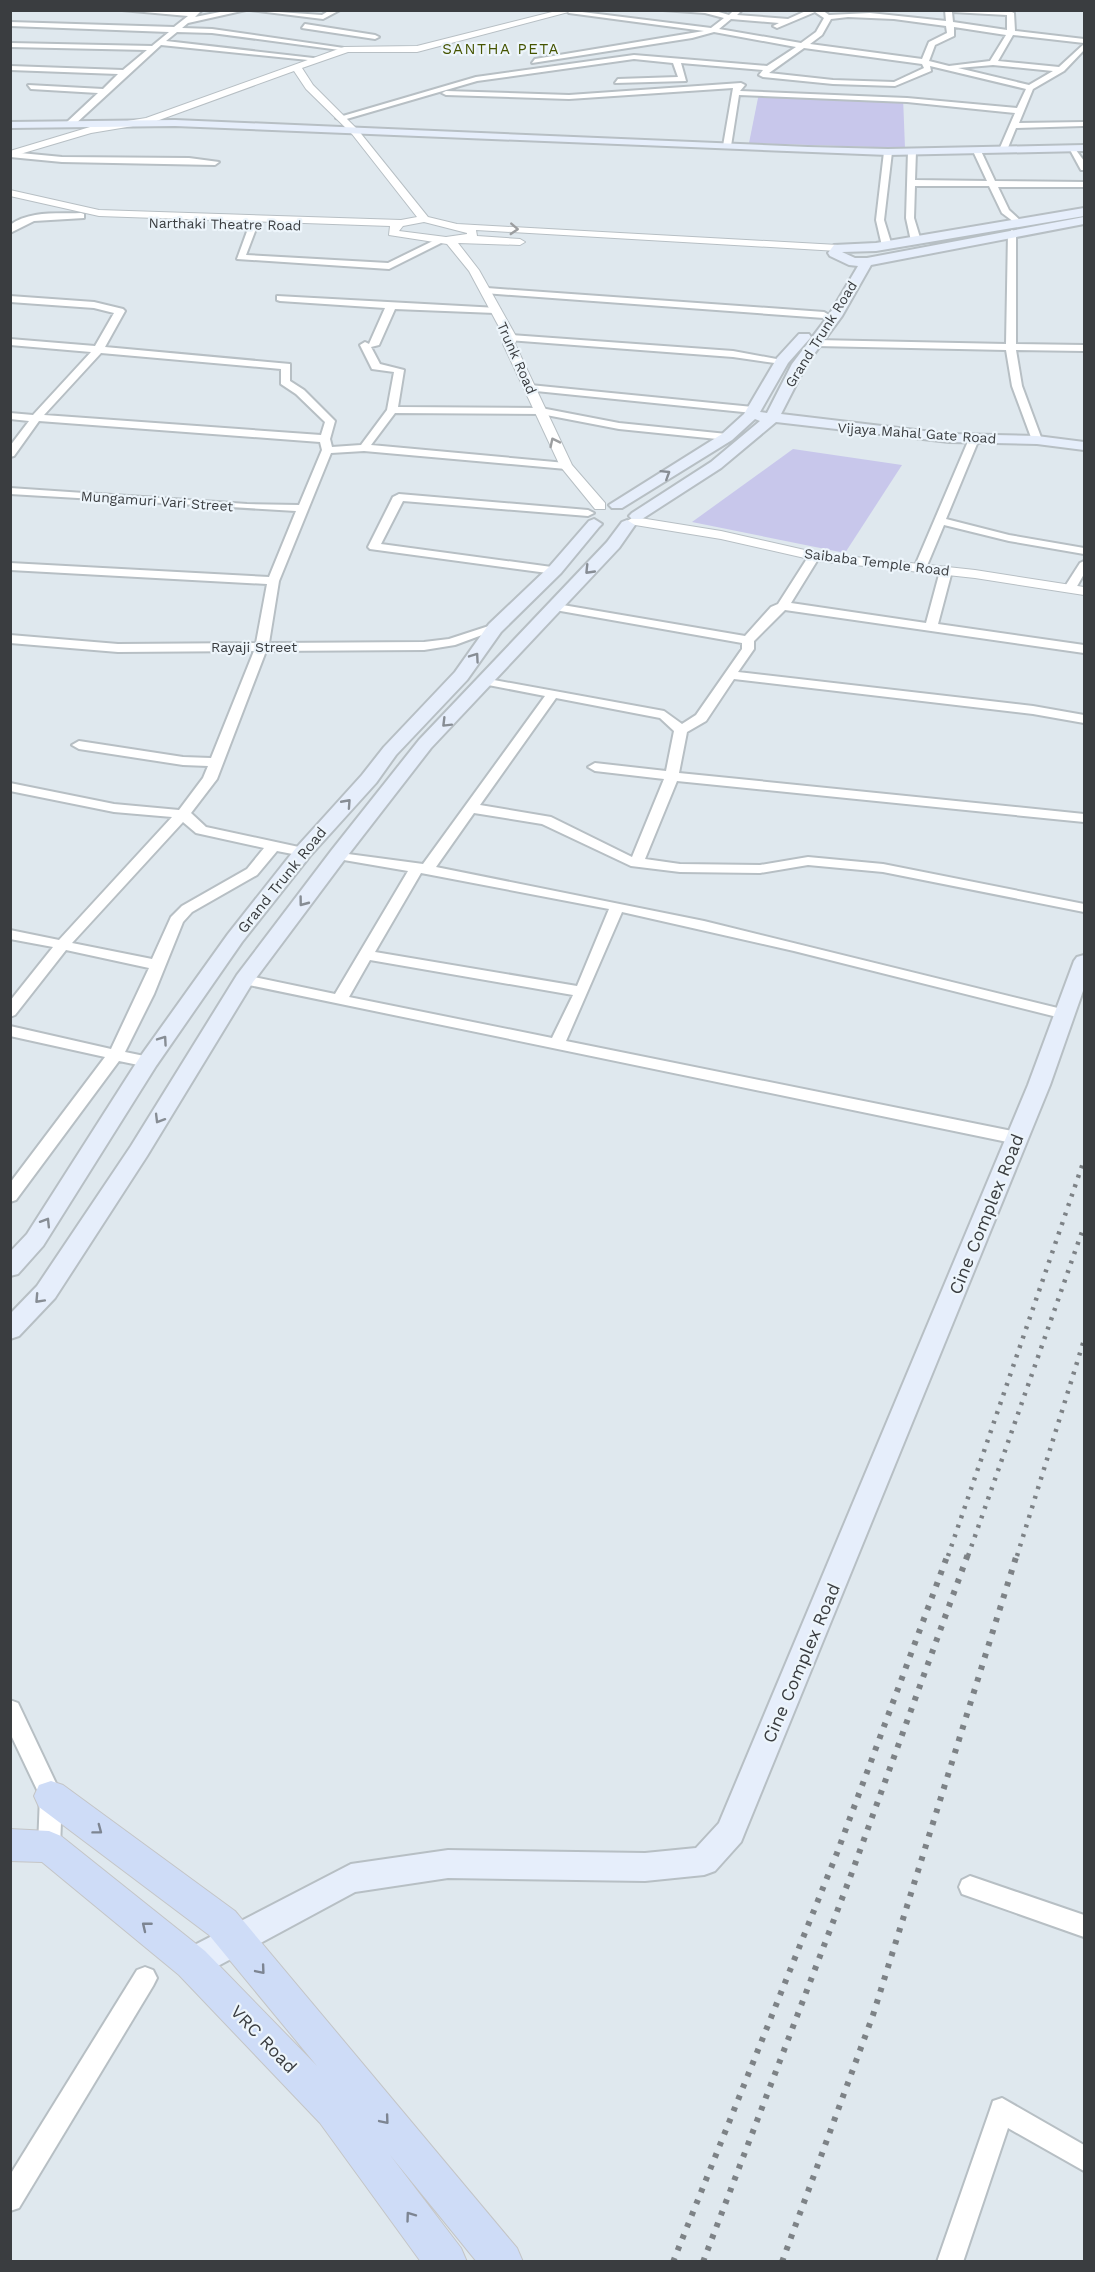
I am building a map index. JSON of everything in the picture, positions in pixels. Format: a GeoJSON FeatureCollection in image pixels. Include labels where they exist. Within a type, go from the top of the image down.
{"type":"FeatureCollection","features":[{"type":"Feature","properties":{"kind":"main road"},"geometry":{"type":"LineString","coordinates":[[10,125],[175,123],[888,152],[1079,148]]}},
{"type":"Feature","properties":{"kind":"main road"},"geometry":{"type":"LineString","coordinates":[[836,251],[872,255],[1015,228],[1084,212]]}},
{"type":"Feature","properties":{"kind":"main road"},"geometry":{"type":"LineString","coordinates":[[836,251],[872,255],[916,241],[1084,220]]}},
{"type":"Feature","properties":{"kind":"main road"},"geometry":{"type":"LineString","coordinates":[[633,521],[612,528],[594,514],[616,505],[727,437],[752,413],[782,361],[824,315],[872,255]]}},
{"type":"Feature","properties":{"kind":"main road","name":"Grand Trunk Road"},"geometry":{"type":"LineString","coordinates":[[633,521],[716,465],[772,418],[799,364],[816,343],[872,255]]}},
{"type":"Feature","properties":{"kind":"main road","name":"Vijaya Mahal Gate Road"},"geometry":{"type":"LineString","coordinates":[[752,413],[772,418],[849,428],[974,439],[1036,440],[1084,446]]}},
{"type":"Feature","properties":{"kind":"main road"},"geometry":{"type":"LineString","coordinates":[[10,1330],[52,1282],[139,1151],[244,980],[338,855],[424,744],[487,681],[633,521],[631,509],[616,505]]}},
{"type":"Feature","properties":{"kind":"main road","name":"Grand Trunk Road"},"geometry":{"type":"LineString","coordinates":[[10,1268],[35,1240],[148,1062],[235,938],[303,852],[369,779],[390,751],[461,676],[495,628],[555,570],[594,514]]}},
{"type":"Feature","properties":{"kind":"main road","name":"Cine Complex Road"},"geometry":{"type":"LineString","coordinates":[[192,1963],[351,1878],[448,1864],[645,1867],[704,1860],[730,1832],[1017,1138],[1084,961]]}},
{"type":"Feature","properties":{"kind":"main road"},"geometry":{"type":"LineString","coordinates":[[51,1796],[222,1923],[503,2262]]}},
{"type":"Feature","properties":{"kind":"main road"},"geometry":{"type":"LineString","coordinates":[[10,1845],[49,1847]]}},
{"type":"Feature","properties":{"kind":"main road","name":"VRC Road"},"geometry":{"type":"LineString","coordinates":[[49,1847],[192,1963],[333,2110],[423,2233],[447,2262]]}},
{"type":"Feature","properties":{"kind":"street"},"geometry":{"type":"LineString","coordinates":[[125,10],[193,16],[243,10]]}},
{"type":"Feature","properties":{"kind":"street"},"geometry":{"type":"LineString","coordinates":[[70,124],[125,72],[193,16],[218,10]]}},
{"type":"Feature","properties":{"kind":"street"},"geometry":{"type":"LineString","coordinates":[[253,10],[323,17],[337,10]]}},
{"type":"Feature","properties":{"kind":"street"},"geometry":{"type":"LineString","coordinates":[[340,118],[477,79],[519,64],[710,32],[739,10]]}},
{"type":"Feature","properties":{"kind":"street"},"geometry":{"type":"LineString","coordinates":[[759,36],[787,21],[815,10],[828,18],[857,13],[1084,41]]}},
{"type":"Feature","properties":{"kind":"street"},"geometry":{"type":"LineString","coordinates":[[477,79],[634,57],[676,59],[763,75],[833,82],[865,74],[895,84],[928,69],[925,62],[932,44],[951,34],[948,10],[1010,12],[1011,33],[993,63]]}},
{"type":"Feature","properties":{"kind":"street"},"geometry":{"type":"LineString","coordinates":[[28,49],[96,26],[260,36],[347,49],[417,49],[571,11],[666,23],[710,32],[759,36],[799,45],[925,62],[1030,88]]}},
{"type":"Feature","properties":{"kind":"street"},"geometry":{"type":"LineString","coordinates":[[652,42],[650,39],[656,32],[666,29],[667,11],[705,11],[730,17],[787,21]]}},
{"type":"Feature","properties":{"kind":"street"},"geometry":{"type":"LineString","coordinates":[[75,54],[79,46],[105,18]]}},
{"type":"Feature","properties":{"kind":"street"},"geometry":{"type":"LineString","coordinates":[[763,75],[799,45],[821,34],[828,18]]}},
{"type":"Feature","properties":{"kind":"street"},"geometry":{"type":"LineString","coordinates":[[10,24],[28,49],[65,70],[125,72]]}},
{"type":"Feature","properties":{"kind":"street"},"geometry":{"type":"LineString","coordinates":[[299,25],[375,37]]}},
{"type":"Feature","properties":{"kind":"street"},"geometry":{"type":"LineString","coordinates":[[10,45],[28,49],[79,46],[158,46],[318,59]]}},
{"type":"Feature","properties":{"kind":"street"},"geometry":{"type":"LineString","coordinates":[[1003,150],[1030,88],[1060,69],[1084,46]]}},
{"type":"Feature","properties":{"kind":"street"},"geometry":{"type":"LineString","coordinates":[[614,47],[622,59]]}},
{"type":"Feature","properties":{"kind":"street"},"geometry":{"type":"LineString","coordinates":[[10,154],[69,135],[135,123],[347,49]]}},
{"type":"Feature","properties":{"kind":"street"},"geometry":{"type":"LineString","coordinates":[[865,74],[877,57]]}},
{"type":"Feature","properties":{"kind":"street"},"geometry":{"type":"LineString","coordinates":[[618,81],[683,79],[676,59]]}},
{"type":"Feature","properties":{"kind":"street"},"geometry":{"type":"LineString","coordinates":[[65,70],[70,62]]}},
{"type":"Feature","properties":{"kind":"street"},"geometry":{"type":"LineString","coordinates":[[604,62],[615,72],[623,93]]}},
{"type":"Feature","properties":{"kind":"street"},"geometry":{"type":"LineString","coordinates":[[945,68],[993,63],[1060,69]]}},
{"type":"Feature","properties":{"kind":"street"},"geometry":{"type":"LineString","coordinates":[[297,68],[309,87],[355,132],[424,219],[473,233],[466,239]]}},
{"type":"Feature","properties":{"kind":"street"},"geometry":{"type":"LineString","coordinates":[[737,89],[748,84]]}},
{"type":"Feature","properties":{"kind":"street"},"geometry":{"type":"LineString","coordinates":[[31,87],[106,91]]}},
{"type":"Feature","properties":{"kind":"street"},"geometry":{"type":"LineString","coordinates":[[424,93],[569,97],[737,89],[907,100],[1020,111]]}},
{"type":"Feature","properties":{"kind":"street"},"geometry":{"type":"LineString","coordinates":[[727,146],[737,89]]}},
{"type":"Feature","properties":{"kind":"street"},"geometry":{"type":"LineString","coordinates":[[1013,126],[1084,124]]}},
{"type":"Feature","properties":{"kind":"street"},"geometry":{"type":"LineString","coordinates":[[1079,148],[1084,168]]}},
{"type":"Feature","properties":{"kind":"street"},"geometry":{"type":"LineString","coordinates":[[977,151],[1015,228],[1011,347],[1017,386],[1036,440]]}},
{"type":"Feature","properties":{"kind":"street"},"geometry":{"type":"LineString","coordinates":[[872,255],[880,220],[888,152]]}},
{"type":"Feature","properties":{"kind":"street"},"geometry":{"type":"LineString","coordinates":[[912,152],[910,218],[916,241]]}},
{"type":"Feature","properties":{"kind":"street"},"geometry":{"type":"LineString","coordinates":[[10,154],[63,161],[164,158],[215,162]]}},
{"type":"Feature","properties":{"kind":"street"},"geometry":{"type":"LineString","coordinates":[[912,183],[1084,185]]}},
{"type":"Feature","properties":{"kind":"street","name":"Narthaki Theatre Road"},"geometry":{"type":"LineString","coordinates":[[10,193],[111,223],[344,226],[446,240],[836,251]]}},
{"type":"Feature","properties":{"kind":"street"},"geometry":{"type":"LineString","coordinates":[[12,225],[34,218],[79,212]]}},
{"type":"Feature","properties":{"kind":"street","name":"Narthaki Theatre Road"},"geometry":{"type":"LineString","coordinates":[[79,212],[130,216],[401,223],[424,219]]}},
{"type":"Feature","properties":{"kind":"street"},"geometry":{"type":"LineString","coordinates":[[393,233],[396,225],[401,223]]}},
{"type":"Feature","properties":{"kind":"street"},"geometry":{"type":"LineString","coordinates":[[253,226],[240,257],[297,263],[389,266],[446,240]]}},
{"type":"Feature","properties":{"kind":"street"},"geometry":{"type":"LineString","coordinates":[[455,227],[836,251]]}},
{"type":"Feature","properties":{"kind":"street","name":"Trunk Road"},"geometry":{"type":"LineString","coordinates":[[446,240],[487,291],[511,338],[509,344],[566,466],[594,514]]}},
{"type":"Feature","properties":{"kind":"street"},"geometry":{"type":"LineString","coordinates":[[487,291],[824,315]]}},
{"type":"Feature","properties":{"kind":"street"},"geometry":{"type":"LineString","coordinates":[[279,298],[495,310]]}},
{"type":"Feature","properties":{"kind":"street"},"geometry":{"type":"LineString","coordinates":[[10,299],[94,305],[120,311],[99,349],[37,417],[10,454]]}},
{"type":"Feature","properties":{"kind":"street"},"geometry":{"type":"LineString","coordinates":[[364,448],[392,410],[399,370],[376,367],[369,345],[391,306]]}},
{"type":"Feature","properties":{"kind":"street"},"geometry":{"type":"LineString","coordinates":[[511,338],[733,354],[782,361]]}},
{"type":"Feature","properties":{"kind":"street"},"geometry":{"type":"LineString","coordinates":[[10,342],[286,366],[285,382],[300,392],[330,421],[326,445],[273,581],[262,646],[210,779],[183,814],[63,944],[10,1012]]}},
{"type":"Feature","properties":{"kind":"street"},"geometry":{"type":"LineString","coordinates":[[816,343],[1084,348]]}},
{"type":"Feature","properties":{"kind":"street"},"geometry":{"type":"LineString","coordinates":[[530,387],[752,413]]}},
{"type":"Feature","properties":{"kind":"street"},"geometry":{"type":"LineString","coordinates":[[392,410],[541,411],[619,426],[727,437]]}},
{"type":"Feature","properties":{"kind":"street"},"geometry":{"type":"LineString","coordinates":[[10,416],[566,466]]}},
{"type":"Feature","properties":{"kind":"street"},"geometry":{"type":"LineString","coordinates":[[920,568],[938,520],[974,439]]}},
{"type":"Feature","properties":{"kind":"street","name":"Mungamuri Vari Street"},"geometry":{"type":"LineString","coordinates":[[10,491],[247,507],[303,508]]}},
{"type":"Feature","properties":{"kind":"street"},"geometry":{"type":"LineString","coordinates":[[555,570],[374,548],[399,497],[594,514]]}},
{"type":"Feature","properties":{"kind":"street"},"geometry":{"type":"LineString","coordinates":[[938,520],[1009,538],[1084,551]]}},
{"type":"Feature","properties":{"kind":"street","name":"Saibaba Temple Road"},"geometry":{"type":"LineString","coordinates":[[633,521],[721,535],[814,556],[946,571],[1077,590]]}},
{"type":"Feature","properties":{"kind":"street"},"geometry":{"type":"LineString","coordinates":[[637,861],[672,776],[681,730],[701,718],[748,649],[748,640],[775,610],[783,606],[814,556]]}},
{"type":"Feature","properties":{"kind":"street"},"geometry":{"type":"LineString","coordinates":[[1077,590],[1084,565]]}},
{"type":"Feature","properties":{"kind":"street"},"geometry":{"type":"LineString","coordinates":[[10,566],[273,581]]}},
{"type":"Feature","properties":{"kind":"street"},"geometry":{"type":"LineString","coordinates":[[931,627],[946,571]]}},
{"type":"Feature","properties":{"kind":"street"},"geometry":{"type":"LineString","coordinates":[[555,606],[748,640]]}},
{"type":"Feature","properties":{"kind":"street"},"geometry":{"type":"LineString","coordinates":[[783,606],[1084,649]]}},
{"type":"Feature","properties":{"kind":"street","name":"Rayaji Street"},"geometry":{"type":"LineString","coordinates":[[10,639],[118,648],[424,646],[451,642],[495,628]]}},
{"type":"Feature","properties":{"kind":"street"},"geometry":{"type":"LineString","coordinates":[[730,675],[1033,710],[1084,719]]}},
{"type":"Feature","properties":{"kind":"street"},"geometry":{"type":"LineString","coordinates":[[487,681],[664,715],[681,730]]}},
{"type":"Feature","properties":{"kind":"street"},"geometry":{"type":"LineString","coordinates":[[340,999],[421,869],[471,808],[553,694]]}},
{"type":"Feature","properties":{"kind":"street"},"geometry":{"type":"LineString","coordinates":[[79,745],[183,761],[217,762]]}},
{"type":"Feature","properties":{"kind":"street"},"geometry":{"type":"LineString","coordinates":[[595,767],[1084,818]]}},
{"type":"Feature","properties":{"kind":"street"},"geometry":{"type":"LineString","coordinates":[[10,787],[114,808],[183,814],[201,830],[275,844],[303,852]]}},
{"type":"Feature","properties":{"kind":"street"},"geometry":{"type":"LineString","coordinates":[[471,808],[546,820],[631,862],[680,868],[760,869],[808,861],[883,868],[1084,908]]}},
{"type":"Feature","properties":{"kind":"street"},"geometry":{"type":"LineString","coordinates":[[10,1196],[116,1054],[146,994],[176,920],[187,909],[252,872],[275,844]]}},
{"type":"Feature","properties":{"kind":"street"},"geometry":{"type":"LineString","coordinates":[[338,855],[617,906],[857,960],[1065,1014]]}},
{"type":"Feature","properties":{"kind":"street"},"geometry":{"type":"LineString","coordinates":[[557,1044],[582,993],[617,906]]}},
{"type":"Feature","properties":{"kind":"street"},"geometry":{"type":"LineString","coordinates":[[10,934],[157,965]]}},
{"type":"Feature","properties":{"kind":"street"},"geometry":{"type":"LineString","coordinates":[[366,955],[582,993]]}},
{"type":"Feature","properties":{"kind":"street"},"geometry":{"type":"LineString","coordinates":[[244,980],[1017,1138]]}},
{"type":"Feature","properties":{"kind":"street"},"geometry":{"type":"LineString","coordinates":[[10,1031],[148,1062]]}},
{"type":"Feature","properties":{"kind":"street"},"geometry":{"type":"LineString","coordinates":[[10,1709],[51,1796],[49,1847]]}},
{"type":"Feature","properties":{"kind":"street"},"geometry":{"type":"LineString","coordinates":[[970,1887],[1084,1926]]}},
{"type":"Feature","properties":{"kind":"street"},"geometry":{"type":"LineString","coordinates":[[10,2199],[145,1978]]}},
{"type":"Feature","properties":{"kind":"street"},"geometry":{"type":"LineString","coordinates":[[950,2262],[1002,2110],[1084,2159]]}},
{"type":"Feature","properties":{"kind":"shaded area"},"geometry":{"type":"Polygon","coordinates":[[[759,93],[903,97],[905,148],[749,143],[759,93]]]}},
{"type":"Feature","properties":{"kind":"shaded area"},"geometry":{"type":"Polygon","coordinates":[[[793,449],[902,465],[845,553],[692,522],[793,449]]]}},
{"type":"Feature","properties":{"kind":"railway"},"geometry":{"type":"LineString","coordinates":[[948,1556],[1084,1160]]}},
{"type":"Feature","properties":{"kind":"railway"},"geometry":{"type":"LineString","coordinates":[[968,1556],[1084,1226]]}},
{"type":"Feature","properties":{"kind":"railway"},"geometry":{"type":"LineString","coordinates":[[1017,1556],[1084,1340]]}},
{"type":"Feature","properties":{"kind":"railway"},"geometry":{"type":"LineString","coordinates":[[673,2262],[837,1853],[948,1554]]}},
{"type":"Feature","properties":{"kind":"railway"},"geometry":{"type":"LineString","coordinates":[[703,2262],[851,1875],[968,1554]]}},
{"type":"Feature","properties":{"kind":"railway"},"geometry":{"type":"LineString","coordinates":[[782,2262],[873,2015],[1017,1554]]}},
{"type":"Feature","properties":{"kind":"district","name":"SANTHA PETA"},"geometry":{"type":"Point","coordinates":[501,49]}}]}
